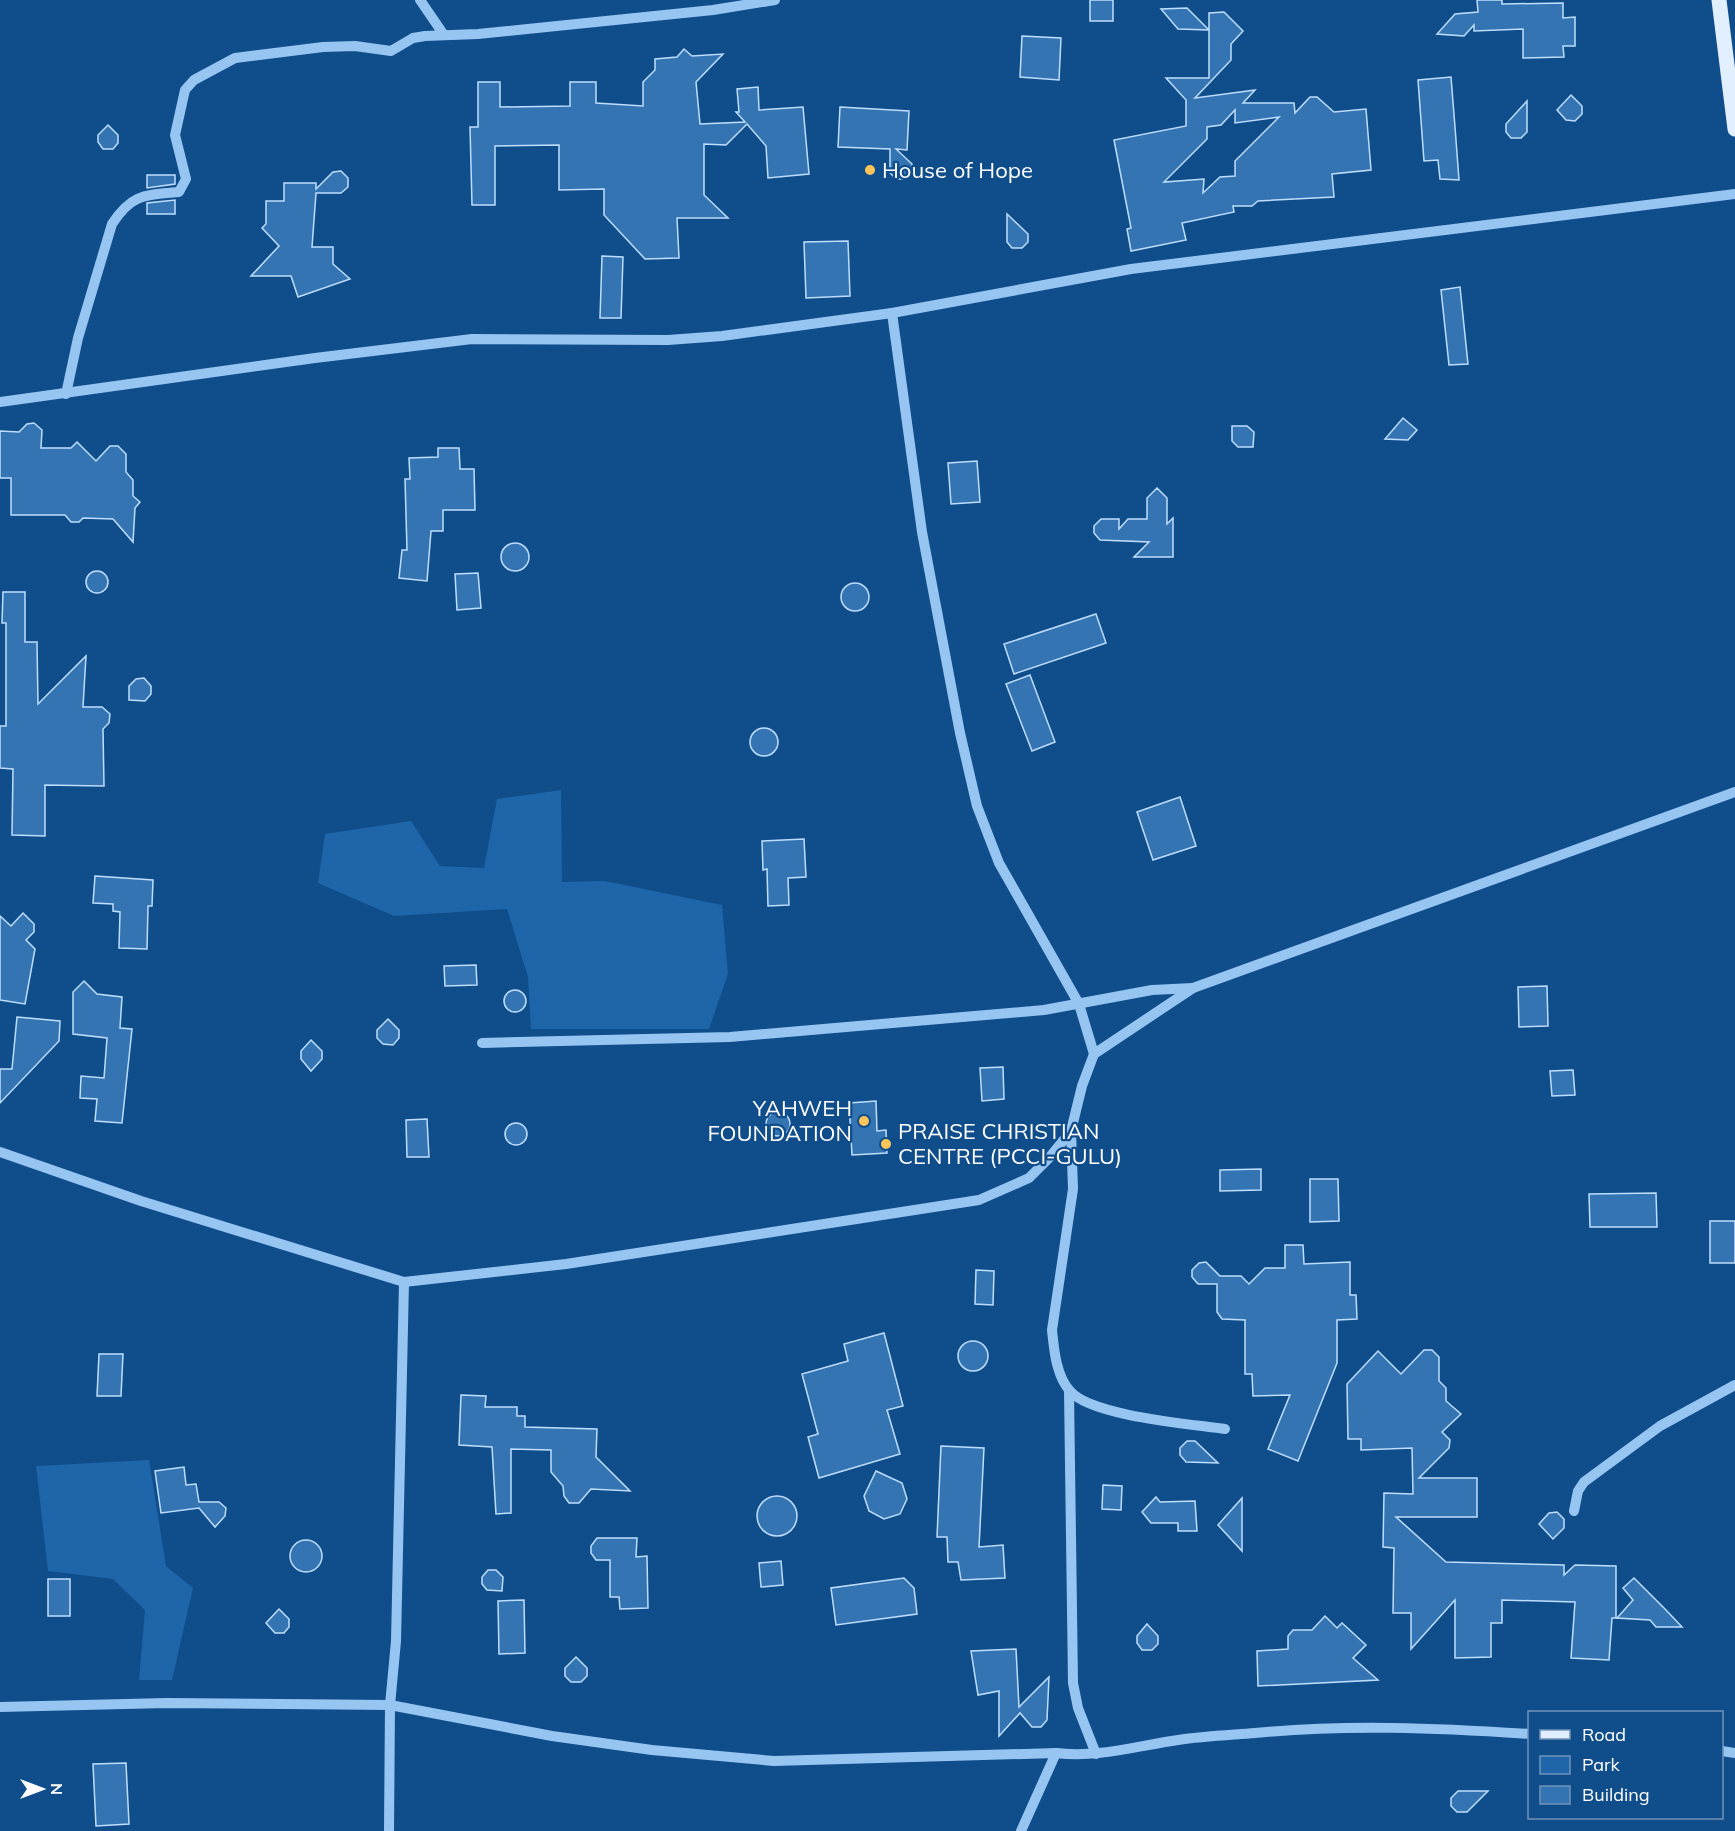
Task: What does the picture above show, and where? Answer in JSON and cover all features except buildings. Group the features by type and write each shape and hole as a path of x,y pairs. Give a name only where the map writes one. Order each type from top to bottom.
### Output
{"main road":[{"path":"1719,0 1735,129"}],"street":[{"path":"420,0 444,35"},
{"path":"66,394 78,338 112,224 118,214 140,196 180,192 186,179 175,135 185,90 194,80 235,58 255,54 355,46 387,52 394,51 413,38 478,34 701,11 775,0"},
{"path":"0,402 315,358 472,339 668,340 722,336 892,314 1131,269 1735,194"},
{"path":"892,314 922,532 960,734 977,806 999,863 1079,1004 1094,1054"},
{"path":"1225,1429 1121,1413 1079,1399 1069,1391 1061,1376 1054,1352 1052,1330 1072,1189 1071,1131 1082,1086 1094,1054 1193,988 1735,792"},
{"path":"482,1043 730,1037 1012,1014 1152,990 1193,988"},
{"path":"0,1152 141,1201 404,1282 566,1264 979,1200 1029,1178 1050,1158 1071,1131"},
{"path":"389,1831 390,1705 396,1641 404,1282"},
{"path":"1574,1511 1578,1491 1584,1482 1660,1426 1735,1385"},
{"path":"1069,1391 1073,1683 1078,1708 1096,1754"},
{"path":"0,1707 167,1703 390,1705 552,1736 652,1750 774,1761 1056,1753 1096,1754 1177,1740 1290,1729 1392,1726 1528,1734"},
{"path":"1021,1831 1056,1753"}],"green space":[{"path":"561,790 562,882 605,881 722,905 728,974 709,1029 531,1029 528,977 507,909 394,916 318,883 325,834 411,821 440,866 484,868 497,799"},
{"path":"149,1460 166,1566 193,1588 172,1680 139,1680 145,1610 113,1579 48,1571 36,1466"}],"place":[{"name":"House of Hope","path":"870,170"},
{"name":"YAHWEH FOUNDATION","path":"864,1121"},
{"name":"PRAISE CHRISTIAN CENTRE (PCCI-GULU)","path":"886,1144"}]}
